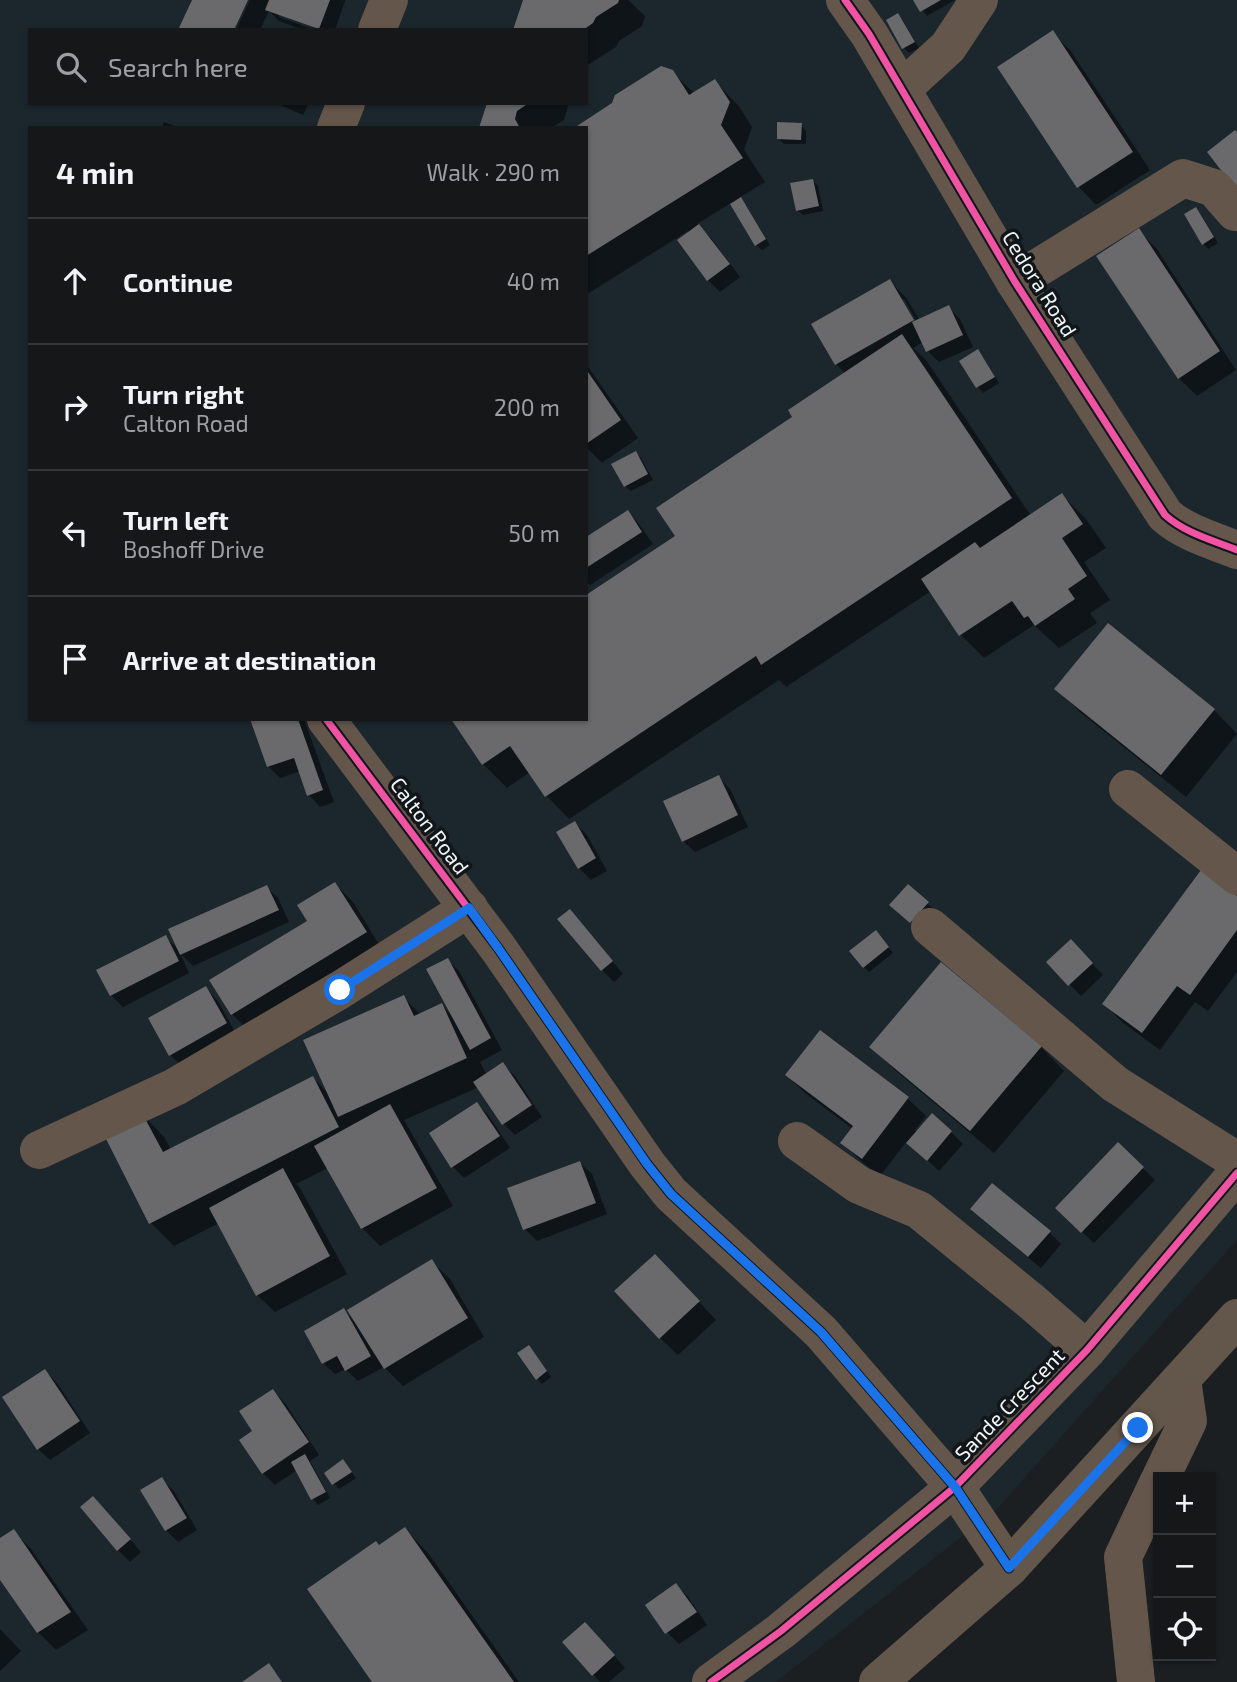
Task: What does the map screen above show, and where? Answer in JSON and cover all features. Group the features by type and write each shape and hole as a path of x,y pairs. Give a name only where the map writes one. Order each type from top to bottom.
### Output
{"main road":[{"path":"878,1682 1009,1568 1237,1318"}],"street":[{"path":"378,28 389,0"},
{"name":"Cedora Road","path":"845,0 869,34 1015,282 1165,514 1186,530 1237,550"},
{"path":"902,89 948,47 979,0"},
{"path":"337,126 345,105"},
{"path":"1015,282 1183,178 1214,188 1235,212"},
{"name":"Calton Road","path":"328,721 469,908 647,1164 671,1194 821,1332 955,1487 1009,1568"},
{"path":"1128,789 1237,876"},
{"path":"39,1150 175,1087 340,990 469,908"},
{"path":"930,927 1115,1084 1237,1161"},
{"path":"797,1141 859,1185 919,1210 1087,1350"},
{"name":"Sande Crescent","path":"711,1682 781,1631 955,1487 1087,1350 1237,1173"},
{"path":"1163,1472 1188,1421 1182,1380"},
{"path":"1136,1682 1123,1557 1153,1494"}],"shaded area":[{"path":"0,0 1237,0 1237,1240 996,1510 776,1682 0,1682"}],"building":[{"path":"192,0 248,0 235,28 179,28"},
{"path":"269,0 330,0 319,28 265,10"},
{"path":"523,0 619,0 586,28 514,28"},
{"path":"913,0 941,0 920,12"},
{"path":"898,13 915,42 902,49 886,20"},
{"path":"1053,30 1133,152 1077,188 997,67"},
{"path":"661,66 673,70 689,95 715,79 730,102 721,125 743,158 588,255 588,126 577,126 612,103 615,95"},
{"path":"486,105 526,105 517,111 515,119 519,126 480,126"},
{"path":"777,122 802,123 801,140 777,139"},
{"path":"1235,130 1237,132 1237,191 1207,152"},
{"path":"813,179 819,206 796,211 790,183"},
{"path":"741,197 766,239 755,246 730,204"},
{"path":"1196,207 1214,237 1202,245 1184,214"},
{"path":"699,224 730,264 707,281 677,240"},
{"path":"1139,228 1220,351 1178,379 1096,256"},
{"path":"890,279 914,320 835,365 811,324"},
{"path":"949,305 963,335 926,352 912,322"},
{"path":"902,334 1012,498 761,665 756,656 545,797 510,746 482,765 452,721 588,721 588,594 675,536 656,508 792,417 788,410"},
{"path":"978,349 995,377 976,388 959,361"},
{"path":"588,372 621,420 588,443"},
{"path":"636,451 648,474 624,487 611,464"},
{"path":"1062,493 1083,524 1062,538 1087,576 1068,589 1075,599 1035,626 1028,616 1024,618 1012,601 959,636 921,579 975,542 980,548"},
{"path":"628,510 642,532 588,567 588,536"},
{"path":"1108,623 1215,709 1161,775 1054,689"},
{"path":"251,721 299,721 323,790 307,796 294,758 267,767"},
{"path":"719,775 738,815 682,842 663,801"},
{"path":"575,821 596,858 578,869 556,832"},
{"path":"1201,870 1237,896 1237,930 1190,995 1177,986 1142,1033 1102,1004"},
{"path":"335,882 367,932 231,1015 209,980 307,921 297,905"},
{"path":"908,884 929,902 910,923 889,905"},
{"path":"267,885 279,910 180,955 168,929"},
{"path":"570,909 613,961 601,971 557,919"},
{"path":"876,930 889,947 863,968 849,951"},
{"path":"166,935 179,961 110,996 96,970"},
{"path":"1071,939 1093,963 1068,986 1046,962"},
{"path":"448,958 491,1038 470,1050 426,969"},
{"path":"941,962 1042,1046 970,1131 869,1047"},
{"path":"206,986 227,1023 169,1056 148,1018"},
{"path":"404,995 414,1016 442,1003 467,1058 338,1117 303,1040"},
{"path":"820,1030 909,1097 862,1159 840,1143 853,1126 785,1075"},
{"path":"503,1062 532,1105 502,1125 473,1082"},
{"path":"313,1076 339,1127 149,1224 102,1131 141,1111 163,1152"},
{"path":"477,1102 500,1136 451,1168 429,1133"},
{"path":"390,1104 437,1188 361,1229 314,1146"},
{"path":"932,1113 952,1131 927,1161 906,1143"},
{"path":"1118,1142 1144,1167 1081,1233 1055,1208"},
{"path":"580,1161 596,1203 523,1230 507,1188"},
{"path":"283,1168 330,1256 256,1296 209,1208"},
{"path":"992,1183 1051,1231 1028,1257 970,1209"},
{"path":"655,1254 700,1301 659,1339 614,1291"},
{"path":"432,1259 468,1318 384,1369 347,1310"},
{"path":"344,1308 371,1356 345,1371 337,1356 322,1364 304,1331"},
{"path":"529,1345 547,1371 536,1380 517,1353"},
{"path":"45,1369 80,1421 37,1450 2,1397"},
{"path":"273,1389 309,1442 262,1474 239,1440 252,1431 239,1411"},
{"path":"305,1454 326,1492 311,1500 291,1462"},
{"path":"343,1459 352,1472 332,1485 324,1473"},
{"path":"162,1477 187,1518 165,1531 140,1490"},
{"path":"93,1496 131,1539 117,1551 80,1507"},
{"path":"405,1527 514,1682 372,1682 307,1589 376,1541 379,1545"},
{"path":"14,1529 71,1612 37,1633 0,1580 0,1538"},
{"path":"676,1583 697,1612 665,1634 645,1605"},
{"path":"585,1622 615,1655 592,1676 562,1642"},
{"path":"269,1663 282,1682 242,1682"}],"cycle path":[{"path":"845,0 869,34 1015,282 1165,515 1190,531 1237,550"},
{"path":"328,721 498,948 647,1164 671,1194 821,1332 955,1487 1009,1568"},
{"path":"711,1682 781,1631 955,1487 1087,1350 1237,1173"}],"route":[{"path":"340,990 469,908 647,1164 671,1194 821,1332 955,1487 1009,1568 1138,1428"}]}
